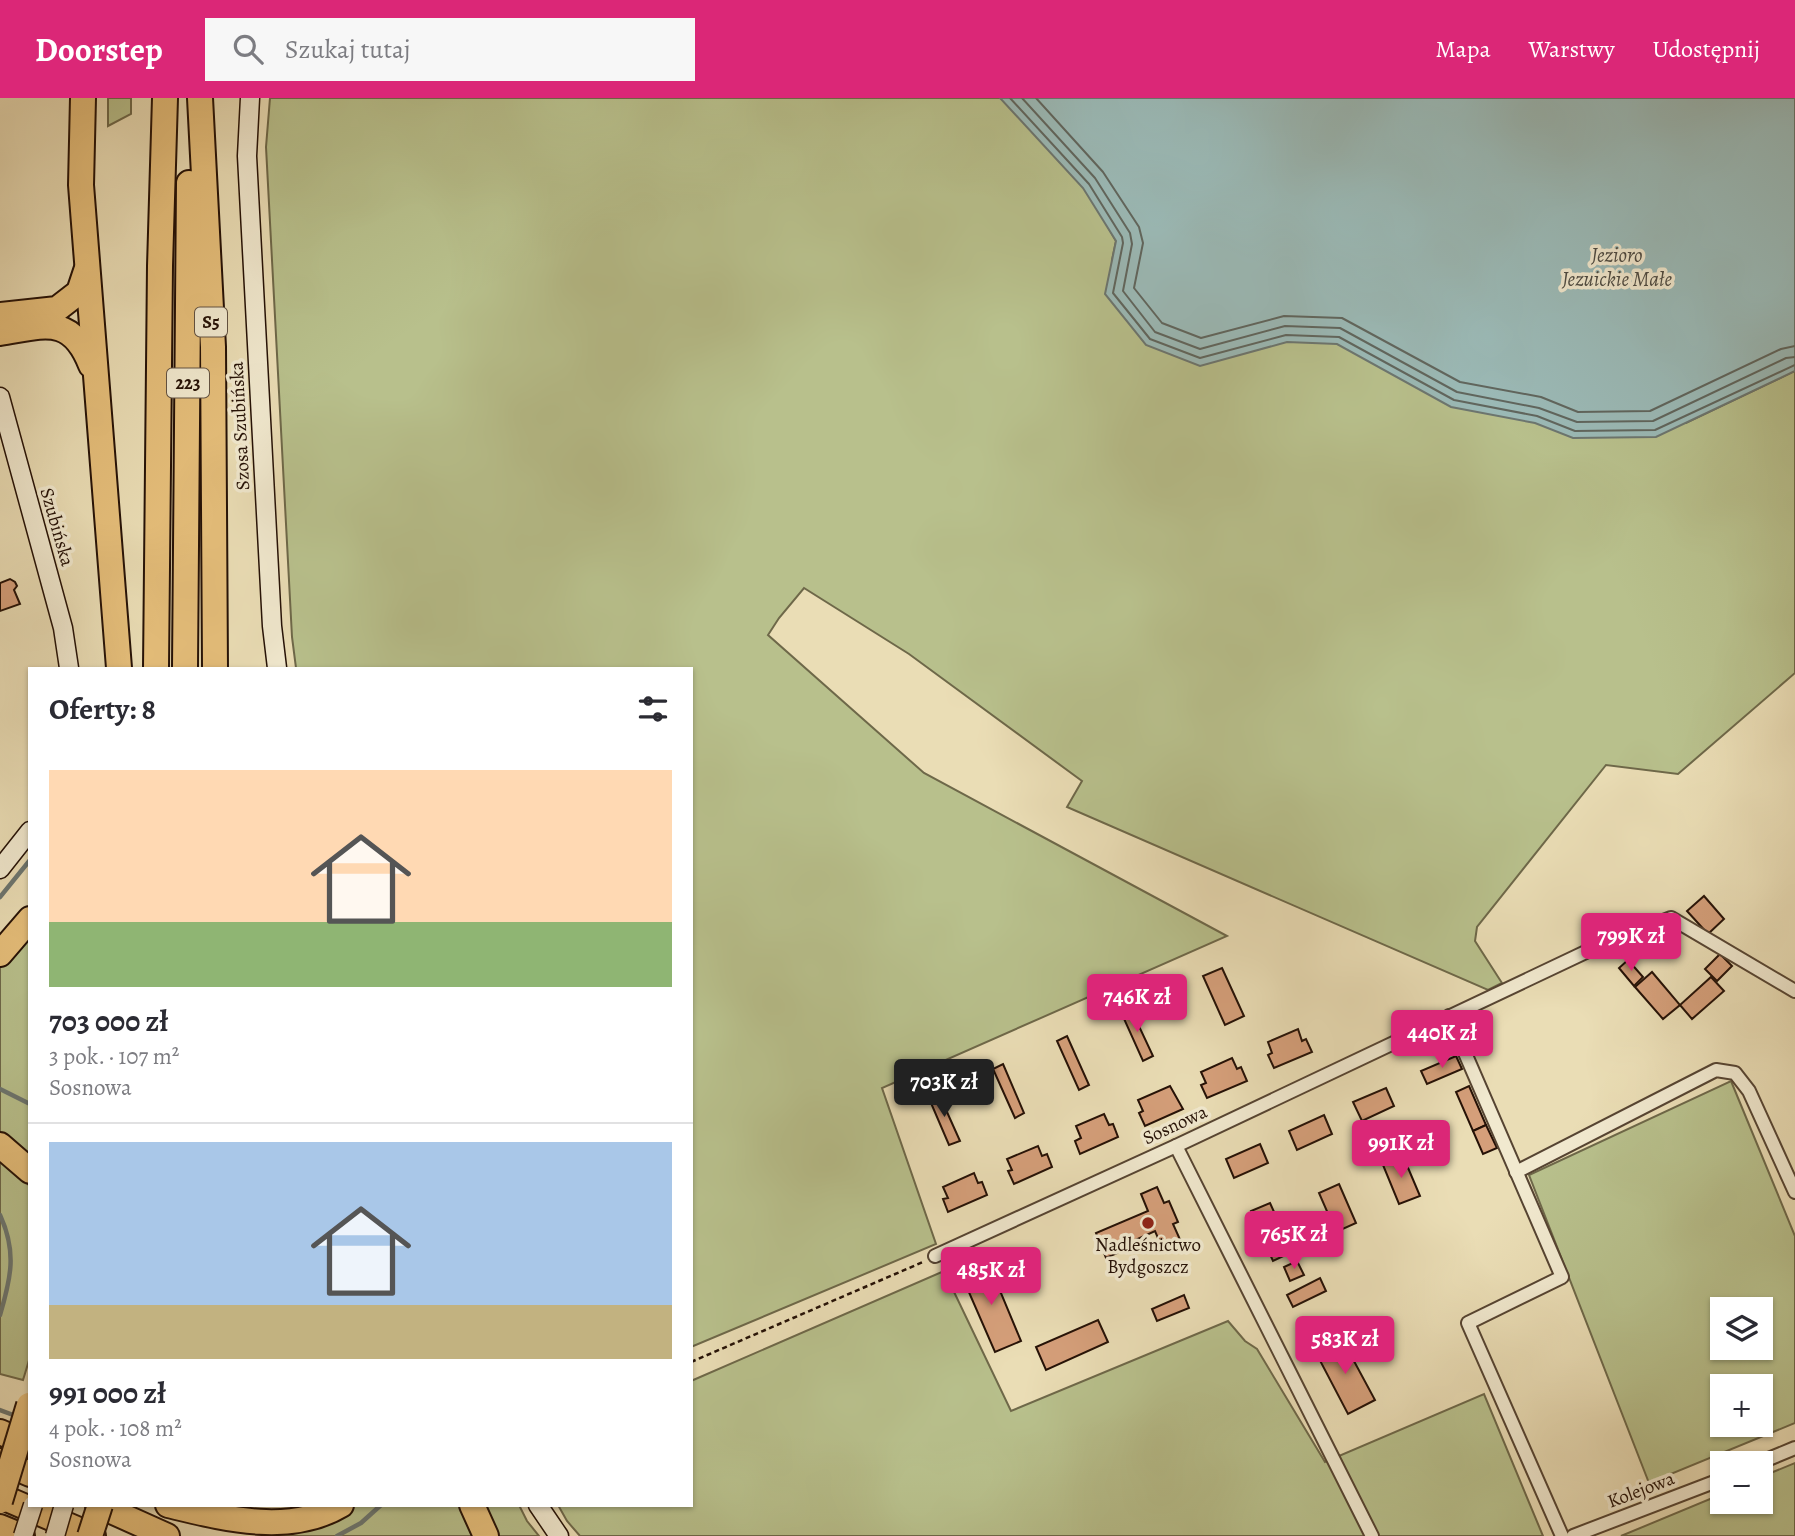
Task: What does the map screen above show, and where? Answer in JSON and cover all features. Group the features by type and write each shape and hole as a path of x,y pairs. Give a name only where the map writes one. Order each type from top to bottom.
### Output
{"highway":[{"path":"83,98 81,185 118,663"},
{"name":"223","path":"156,667 160,267 165,98"},
{"name":"223","path":"185,667 189,449 189,170 194,98"},
{"name":"S5","path":"200,98 213,347 215,667"},
{"path":"0,315 57,309 79,292 87,267"},
{"path":"0,333 55,326 70,332 84,347 96,377"},
{"path":"0,954 28,921"},
{"path":"0,1145 28,1169"},
{"path":"28,1407 0,1498 92,1536 99,1507"},
{"path":"0,1432 28,1444"},
{"path":"0,1461 28,1473"},
{"path":"103,1507 167,1536"},
{"path":"172,1507 238,1536"},
{"path":"177,1507 263,1524 284,1524 314,1518 337,1507"},
{"path":"473,1507 486,1536"},
{"path":"0,1527 23,1536"}],"street":[{"name":"Szosa Szubińska","path":"250,98 247,156 277,667"},
{"name":"Szubińska","path":"0,397 64,628 69,667"},
{"path":"0,869 28,834"},
{"name":"Sosnowa","path":"935,1256 1176,1146 1590,950 1671,918 1795,991"},
{"path":"1449,1016 1562,1277 1468,1323 1562,1536"},
{"path":"1516,1172 1716,1070 1735,1073 1749,1091 1795,1192"},
{"path":"1176,1146 1372,1536"},
{"path":"1773,1457 1795,1448"},
{"name":"Kolejowa","path":"1573,1536 1710,1484"},
{"path":"23,1536 32,1507"},
{"path":"55,1536 63,1507"},
{"path":"539,1507 559,1536"}],"path":[{"path":"693,1361 935,1256"}],"green space":[{"path":"108,98 131,98 131,114 108,126"},
{"path":"270,98 1025,98 1103,197 1108,227 1116,241 1112,260 1317,332 1686,423 1795,371 1795,673 1678,774 1606,765 1477,927 1475,941 1502,983 1488,990 1067,807 1082,781 909,654 804,588 768,635 924,773 1227,936 882,1088 936,1244 693,1346 693,667 296,667 292,637 266,147"},
{"path":"28,938 28,1154 0,1132 0,967"},
{"path":"1731,1081 1795,1236 1795,1423 1773,1432 1773,1374 1710,1374 1710,1437 1761,1437 1727,1451 1710,1451 1710,1458 1649,1483 1529,1175"},
{"path":"0,1155 15,1167 28,1184 28,1364 23,1380 0,1374"},
{"path":"944,1271 1011,1411 1228,1321 1245,1341 1257,1349 1325,1462 1484,1394 1543,1536 580,1536 559,1507 693,1507 693,1380"},
{"path":"1795,1463 1795,1536 1621,1536 1710,1499 1710,1514 1773,1514 1773,1472"},
{"path":"353,1507 466,1507 479,1536 262,1536 254,1533 335,1518"},
{"path":"484,1507 520,1507 539,1536 497,1536"}],"water":[{"name":"Jezioro Jezuickie Małe","path":"1000,98 1795,98 1795,371 1656,437 1573,438 1535,423 1451,407 1337,344 1287,342 1200,366 1146,345 1105,294 1116,241 1083,188"}],"building":[{"path":"10,579 17,586 14,590 20,604 0,611 0,583"},
{"path":"1704,896 1724,919 1708,934 1687,911"},
{"path":"1720,954 1732,966 1717,981 1705,969"},
{"path":"1628,960 1643,977 1634,986 1619,968"},
{"path":"1222,968 1244,1016 1225,1025 1203,976"},
{"path":"1652,972 1680,1005 1663,1019 1635,987"},
{"path":"1711,977 1724,991 1692,1019 1680,1005"},
{"path":"1130,1007 1153,1056 1143,1061 1121,1012"},
{"path":"1298,1029 1302,1041 1306,1039 1312,1052 1274,1068 1268,1055 1272,1053 1268,1042"},
{"path":"1067,1036 1089,1085 1079,1090 1057,1041"},
{"path":"1456,1056 1462,1069 1427,1084 1421,1071"},
{"path":"1232,1058 1237,1069 1241,1067 1247,1081 1207,1098 1201,1085 1206,1083 1201,1072"},
{"path":"1003,1064 1024,1113 1015,1118 993,1069"},
{"path":"1170,1086 1183,1109 1145,1126 1139,1113 1143,1111 1138,1100"},
{"path":"1469,1086 1486,1125 1473,1131 1456,1092"},
{"path":"1386,1088 1394,1106 1362,1121 1353,1102"},
{"path":"938,1092 960,1141 949,1145 928,1096"},
{"path":"1104,1114 1109,1125 1113,1124 1118,1137 1080,1154 1075,1141 1081,1138 1076,1126"},
{"path":"1324,1115 1332,1134 1297,1150 1289,1131"},
{"path":"1486,1125 1497,1148 1483,1154 1473,1131"},
{"path":"1260,1144 1268,1163 1234,1178 1226,1159"},
{"path":"1038,1146 1042,1156 1047,1154 1052,1167 1014,1184 1008,1171 1012,1170 1007,1159"},
{"path":"1403,1156 1420,1196 1399,1204 1383,1165"},
{"path":"974,1173 978,1183 982,1182 987,1195 948,1212 943,1199 948,1198 943,1187"},
{"path":"1339,1184 1356,1223 1336,1232 1319,1193"},
{"name":"Nadleśnictwo Bydgoszcz","path":"1157,1187 1164,1203 1169,1201 1178,1222 1173,1224 1182,1244 1164,1252 1155,1231 1122,1246 1124,1250 1106,1258 1096,1233 1148,1211 1141,1194"},
{"path":"1270,1203 1292,1252 1273,1261 1251,1211"},
{"path":"1297,1261 1304,1275 1290,1281 1284,1267"},
{"path":"988,1262 1021,1341 995,1352 961,1274"},
{"path":"1320,1278 1326,1291 1293,1307 1287,1295"},
{"path":"1184,1295 1189,1308 1157,1321 1152,1309"},
{"path":"1098,1320 1108,1342 1046,1370 1036,1347"},
{"path":"1341,1337 1375,1400 1348,1414 1315,1351"}],"waterway":[{"path":"0,897 28,862"},
{"path":"0,1089 28,1103"},
{"path":"0,1215 10,1253 9,1277 0,1315"},
{"path":"0,1410 16,1416"},
{"path":"337,1536 361,1523 379,1507"}],"place":[{"name":"Nadleśnictwo Bydgoszcz","path":"1148,1223"}]}
